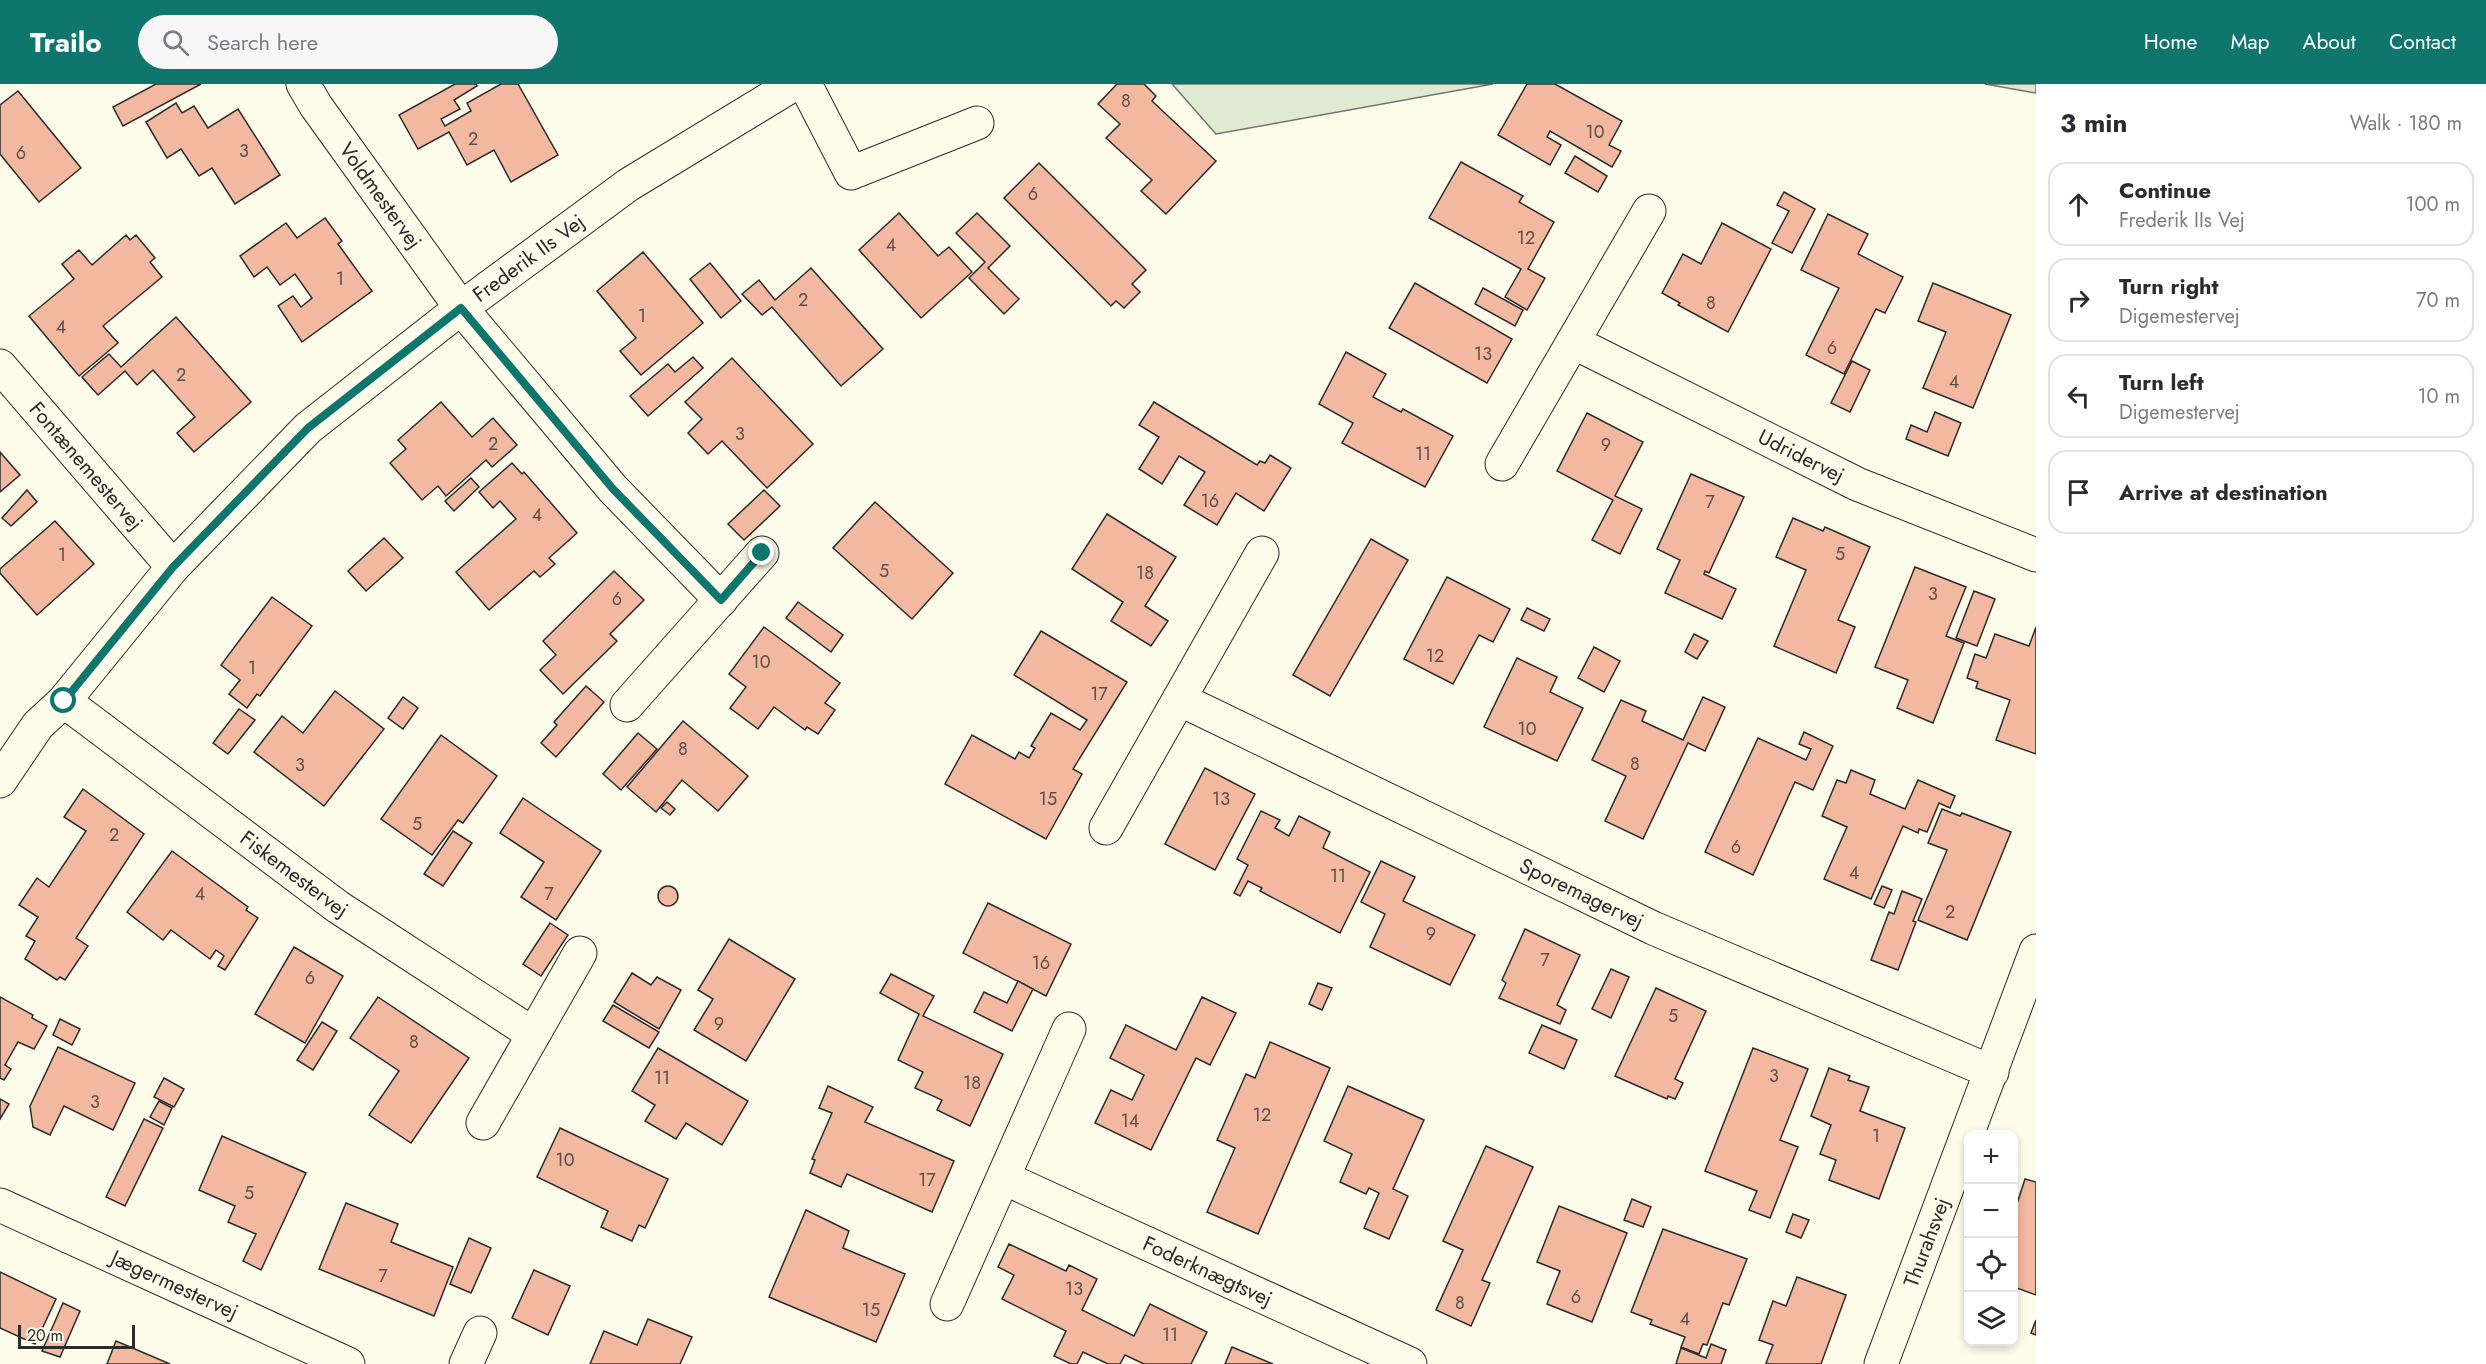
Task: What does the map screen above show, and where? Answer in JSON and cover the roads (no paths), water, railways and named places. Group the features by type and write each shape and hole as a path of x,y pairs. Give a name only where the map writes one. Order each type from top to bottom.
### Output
{"street":[{"name":"Voldmestervej","path":"303,84 316,106 461,308 613,489 721,600"},
{"name":"Frederik IIs Vej","path":"0,781 38,725 64,701 173,567 308,428 461,308 628,185 794,84"},
{"path":"805,84 851,173 977,123"},
{"path":"1502,464 1649,211"},
{"name":"Udridervej","path":"1572,342 1857,484 2036,555"},
{"name":"Fontænemestervej","path":"0,366 173,567"},
{"path":"627,705 762,553"},
{"path":"1106,828 1262,553"},
{"name":"Sporemagervej","path":"1179,699 1653,928 1992,1072"},
{"name":"Fiskemestervej","path":"64,701 338,907 533,1034"},
{"name":"Thurahsvej","path":"1889,1362 2036,951"},
{"path":"483,1123 580,952"},
{"path":"947,1304 1069,1029"},
{"name":"Foderknægtsvej","path":"1004,1178 1410,1364"},
{"name":"Jægermestervej","path":"0,1205 348,1364"},
{"path":"466,1364 480,1333"}]}
